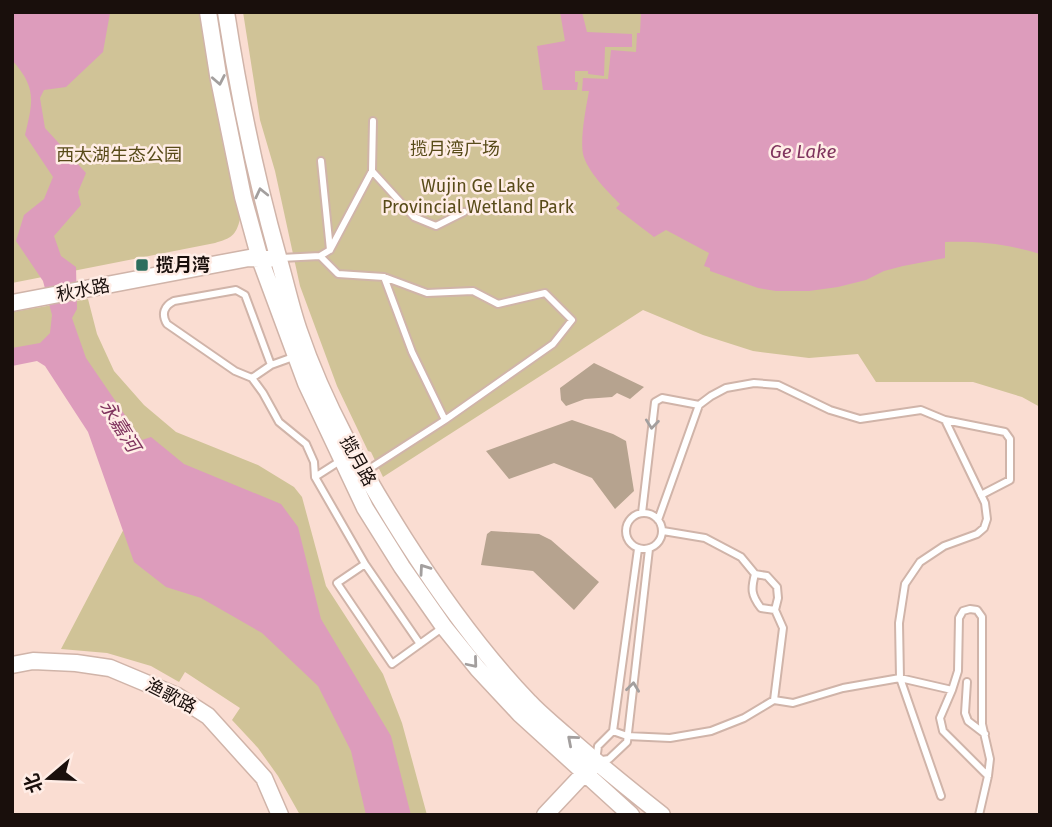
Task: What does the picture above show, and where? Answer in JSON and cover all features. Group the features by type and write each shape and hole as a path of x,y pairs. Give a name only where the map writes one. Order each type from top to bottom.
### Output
{"street":[{"name":"揽月路","path":"208,12 243,197 260,259 306,383 365,508 444,627 520,714 590,767 662,815"},
{"name":"揽月路","path":"226,12 260,192 278,259 317,379 347,441 417,558 458,618 491,660 631,815"},
{"name":"秋水路","path":"12,303 249,258 278,259"},
{"name":"渔歌路","path":"12,665 54,662 110,668 177,696 208,716 264,778 280,815"},
{"path":"545,815 590,767"}],"lane":[{"path":"278,259 320,256 330,250 372,171 373,121"},
{"path":"321,161 330,250"},
{"path":"372,171 414,217 436,226 464,212"},
{"path":"320,256 338,274 384,277 427,293 473,291 498,304 545,293 572,320 553,344 364,472"},
{"path":"384,277 411,352 444,420"},
{"path":"271,365 245,295 236,290 174,301 164,310 167,324 235,371 252,378 279,422 306,444 314,461 316,477 365,564 420,644"},
{"path":"252,378 271,365 296,356"},
{"path":"658,520 699,405 726,388 754,383 778,385 830,410 860,419 922,410 945,420 1005,432 1010,439 1010,480 981,495"},
{"path":"642,513 655,401 662,398 699,405"},
{"path":"940,796 900,678 899,623 905,584 920,562 944,546 977,534 988,519 985,503 945,420"},
{"path":"316,477 341,460"},
{"path":"642,513 658,520 663,531 659,542 649,549 638,548 628,541 626,529 632,518 642,513"},
{"path":"663,531 705,538 741,557 755,574 767,576 777,587 775,610 783,628 774,700"},
{"path":"590,767 598,746 613,732 638,548"},
{"path":"590,767 609,759 626,742 649,549"},
{"path":"365,564 337,583 392,664 444,627"},
{"path":"755,574 753,598 761,608 775,610"},
{"path":"979,815 988,776 990,759 982,724 982,617 977,610 970,609 963,611 960,618 957,671 940,718 943,731 988,776"},
{"path":"613,732 627,736 670,738 711,731 744,718 774,700 793,703 843,688 900,678 952,690"},
{"path":"967,682 965,713 968,722 985,734"}],"green space":[{"name":"西太湖生态公园","path":"12,12 201,12 222,140 240,219 232,235 215,243 12,283"},
{"name":"揽月湾广场","path":"243,12 1040,12 1040,407 1022,397 973,382 876,382 858,354 809,358 753,351 703,335 643,310 383,477 337,386 300,286 275,171 260,120"},
{"path":"88,299 97,334 114,371 144,405 176,432 258,465 294,487 302,497 326,586 383,674 402,723 427,815 300,815 258,748 232,720 240,708 185,672 179,682 151,666 107,653 61,649 151,477 60,347 12,353 12,312"}],"water":[{"name":"永嘉河","path":"12,12 110,13 103,52 66,87 44,90 40,98 45,128 86,173 78,192 81,205 54,236 61,256 76,267 77,309 72,318 86,358 142,440 151,437 184,464 281,504 298,527 321,619 391,736 411,815 366,815 351,751 318,686 262,633 201,598 166,587 134,562 88,432 45,366 37,361 12,366 12,348 40,343 50,333 52,315 43,281 16,241 24,215 44,199 53,177 25,135 31,95 26,79 12,60"},
{"path":"560,12 582,12 587,32 632,34 632,47 605,47 604,76 588,74 588,71 575,71 577,90 543,90 537,46 565,41"},
{"name":"Ge Lake","path":"641,12 1040,12 1040,254 993,244 945,242 945,258 884,271 866,280 838,287 809,291 758,288 710,271 710,268 704,266 709,253 666,230 654,237 616,208 620,204 593,174 583,154 583,131 589,91 582,91 583,78 608,79 611,50 636,52"}],"building":[{"path":"594,363 644,387 630,399 617,393 612,397 585,399 566,406 561,400 560,388"},
{"path":"572,420 626,441 634,491 615,509 592,478 554,463 509,479 486,451"},
{"path":"491,531 539,534 551,540 599,582 574,610 533,571 481,565 487,534"}],"place":[{"name":"揽月湾","path":"142,265"}],"park label":[{"name":"Wujin Ge Lake Provincial Wetland Park","path":"478,196"}]}
